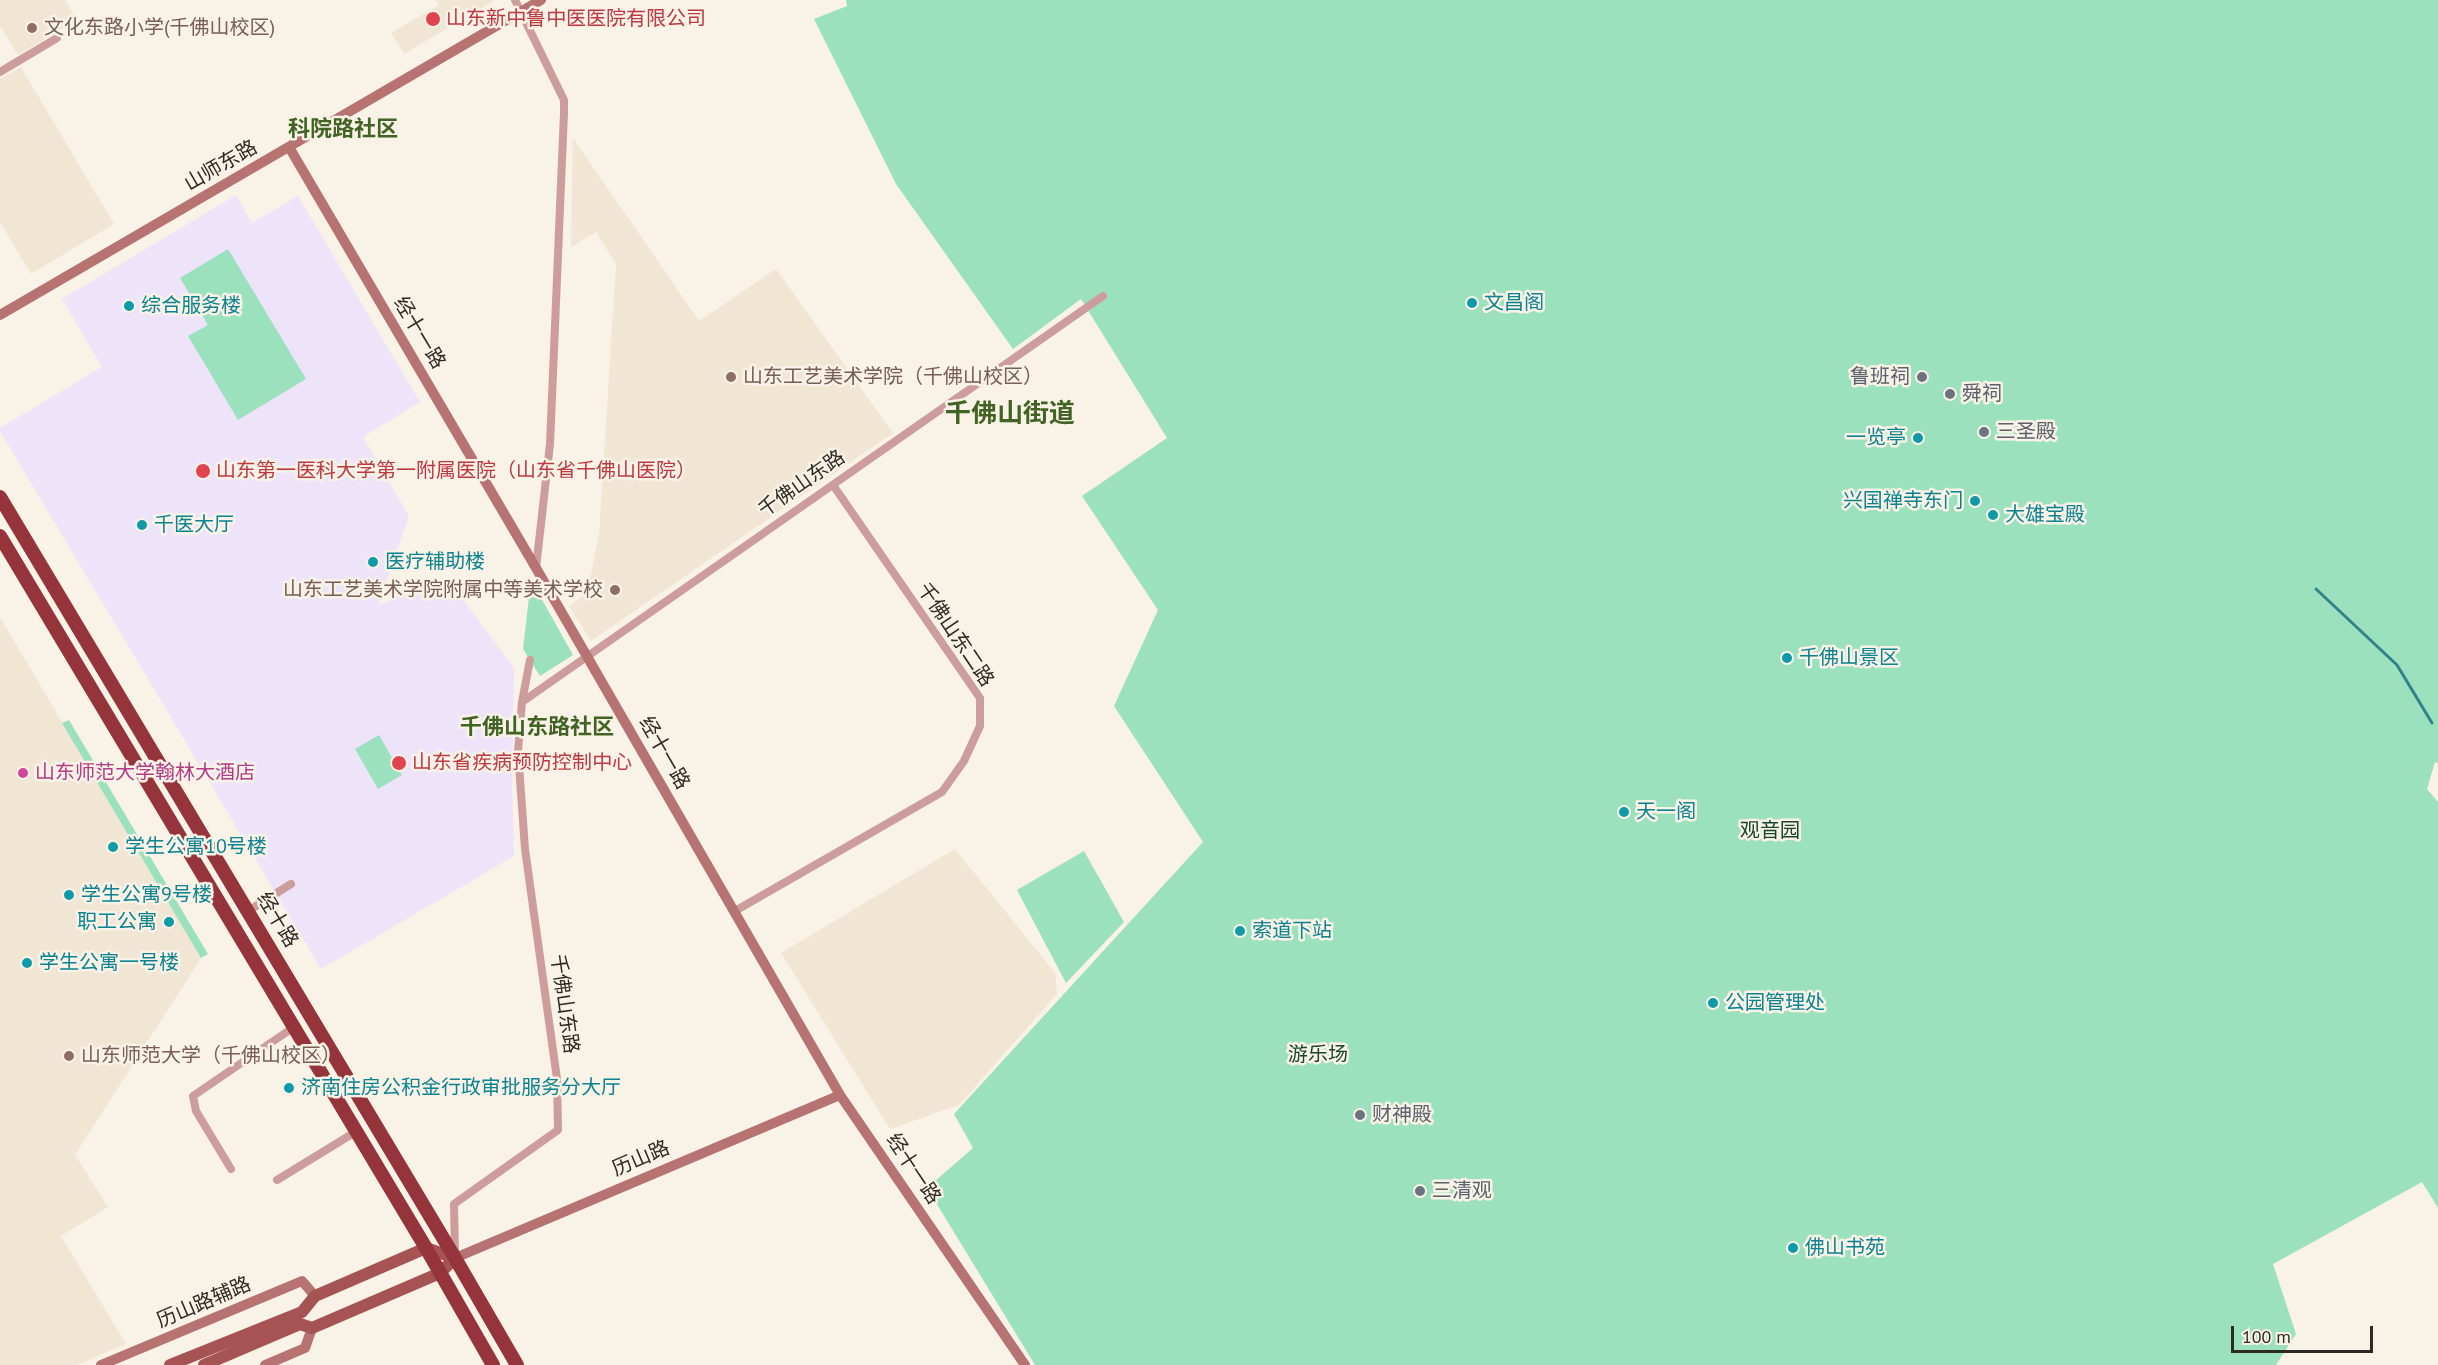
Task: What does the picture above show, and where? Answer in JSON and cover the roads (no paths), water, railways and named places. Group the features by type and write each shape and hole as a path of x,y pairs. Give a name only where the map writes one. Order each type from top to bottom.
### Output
{"highway":[{"name":"经十路","path":"0,497 517,1365"},
{"name":"经十路","path":"0,536 357,1131 494,1365"}],"main road":[{"path":"170,1365 302,1312 315,1296 426,1248 455,1258"},
{"name":"历山路","path":"204,1365 300,1324 312,1328 440,1273 455,1258"}],"street":[{"path":"514,0 564,100 550,444 536,568"},
{"path":"521,11 541,0"},
{"name":"山师东路","path":"0,315 521,11"},
{"path":"0,72 57,38"},
{"name":"经十一路","path":"289,147 536,568 840,1095 1025,1365"},
{"name":"千佛山东路","path":"522,702 1102,296"},
{"name":"千佛山东二路","path":"735,911 942,792 964,760 980,726 980,698 833,485"},
{"name":"千佛山东路","path":"455,1258 454,1204 558,1130 557,1079 525,849 518,751 522,702 530,660"},
{"path":"248,911 291,884"},
{"path":"231,1169 196,1111 193,1096 294,1027"},
{"name":"历山路","path":"455,1258 840,1095"},
{"path":"277,1180 357,1131"},
{"name":"历山路辅路","path":"101,1365 302,1281 315,1296"},
{"path":"266,1365 304,1348 312,1328"}],"waterway":[{"path":"2316,589 2397,665 2432,723"}],"place":[{"name":"山东新中鲁中医医院有限公司","path":"433,19"},
{"name":"文化东路小学(千佛山校区)","path":"32,28"},
{"name":"文昌阁","path":"1472,303"},
{"name":"综合服务楼","path":"129,306"},
{"name":"山东工艺美术学院（千佛山校区）","path":"731,377"},
{"name":"鲁班祠","path":"1922,377"},
{"name":"舜祠","path":"1950,394"},
{"name":"三圣殿","path":"1984,432"},
{"name":"一览亭","path":"1918,438"},
{"name":"山东第一医科大学第一附属医院（山东省千佛山医院）","path":"203,471"},
{"name":"兴国禅寺东门","path":"1975,501"},
{"name":"大雄宝殿","path":"1993,515"},
{"name":"千医大厅","path":"142,525"},
{"name":"医疗辅助楼","path":"373,562"},
{"name":"山东工艺美术学院附属中等美术学校","path":"615,590"},
{"name":"千佛山景区","path":"1787,658"},
{"name":"山东省疾病预防控制中心","path":"399,763"},
{"name":"山东师范大学翰林大酒店","path":"23,773"},
{"name":"天一阁","path":"1624,812"},
{"name":"学生公寓10号楼","path":"113,847"},
{"name":"学生公寓9号楼","path":"69,895"},
{"name":"职工公寓","path":"169,922"},
{"name":"索道下站","path":"1240,931"},
{"name":"学生公寓一号楼","path":"27,963"},
{"name":"公园管理处","path":"1713,1003"},
{"name":"山东师范大学（千佛山校区）","path":"69,1056"},
{"name":"济南住房公积金行政审批服务分大厅","path":"289,1088"},
{"name":"财神殿","path":"1360,1115"},
{"name":"三清观","path":"1420,1191"},
{"name":"佛山书苑","path":"1793,1248"}],"district":[{"name":"科院路社区","path":"343,130"},
{"name":"千佛山街道","path":"1010,415"},
{"name":"千佛山东路社区","path":"537,728"}],"park label":[{"name":"观音园","path":"1770,831"},
{"name":"游乐场","path":"1318,1055"}]}
